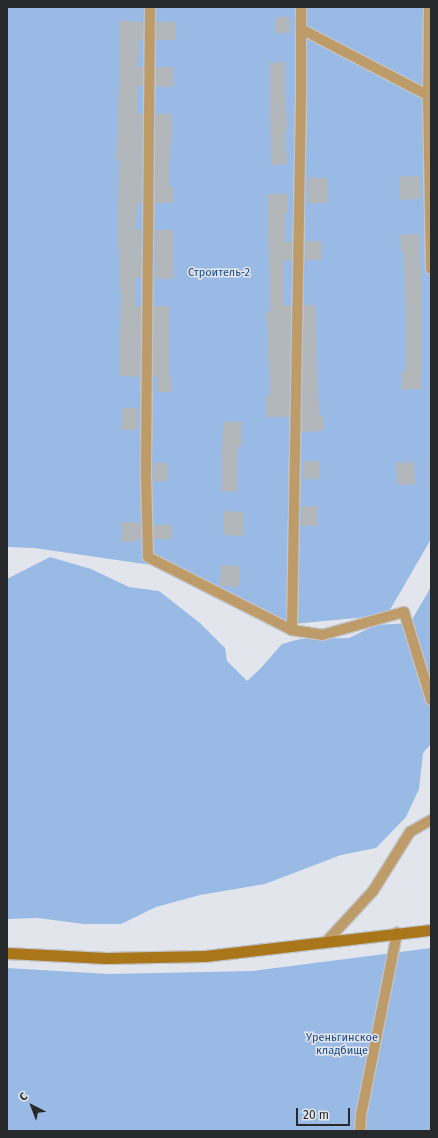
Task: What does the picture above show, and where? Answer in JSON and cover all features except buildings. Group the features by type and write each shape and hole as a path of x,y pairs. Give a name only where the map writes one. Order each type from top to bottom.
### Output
{"main road":[{"path":"7,953 106,958 205,956 431,930"}],"lane":[{"path":"150,7 146,475 148,557 292,630 322,635 404,612 431,700"},
{"path":"292,630 301,7"},
{"path":"429,7 431,269"},
{"path":"301,29 430,97"},
{"path":"327,941 373,891 410,832 431,820"},
{"path":"360,1131 361,1115 398,933"}],"green space":[{"name":"Строитель-2","path":"7,7 431,7 431,539 387,615 272,626 165,567 34,548 7,547"},
{"path":"50,557 91,569 129,587 159,591 200,623 225,648 227,661 247,681 282,644 300,639 349,638 376,625 410,623 431,587 431,744 423,753 419,789 406,817 376,848 341,855 265,884 200,895 156,907 121,924 84,924 38,918 7,919 7,579"},
{"name":"Уреньгинское кладбище","path":"431,948 431,1131 7,1131 7,968 108,974 253,971"}]}
